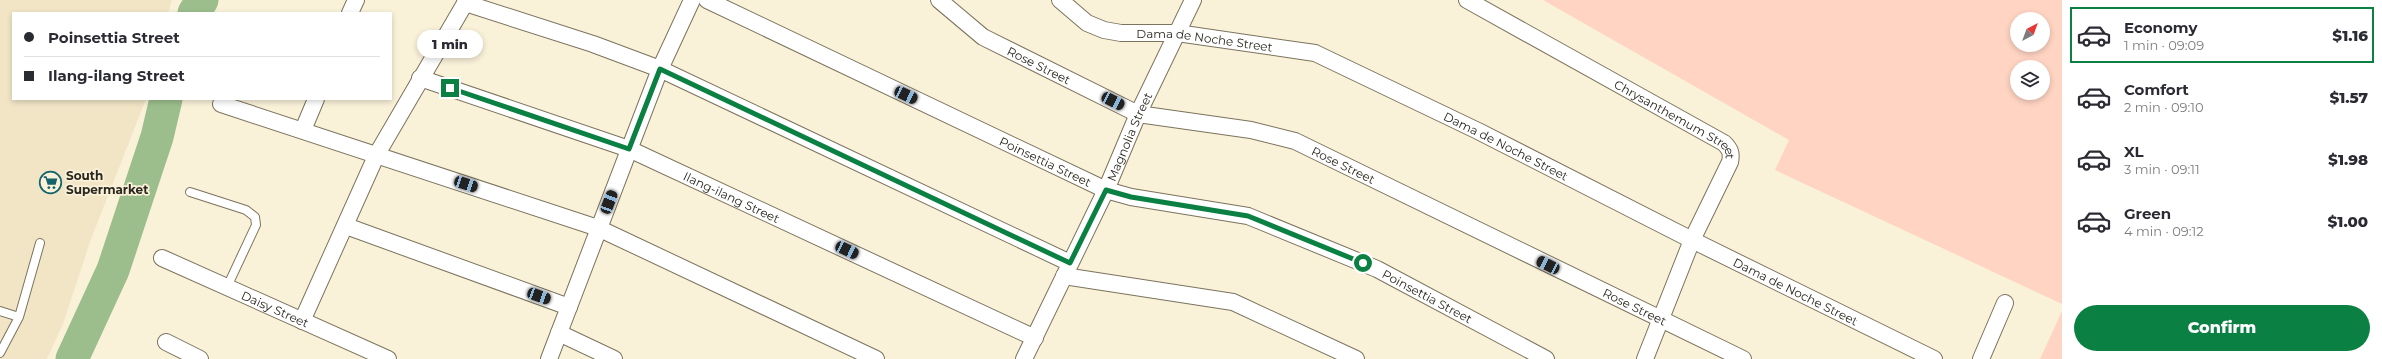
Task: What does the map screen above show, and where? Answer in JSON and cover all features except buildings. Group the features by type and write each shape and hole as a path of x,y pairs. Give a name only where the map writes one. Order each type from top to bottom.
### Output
{"street":[{"path":"350,12 356,0"},
{"path":"549,359 660,69 692,0"},
{"name":"Poinsettia Street","path":"707,0 1106,190 1131,197 1248,216 1377,268 1546,359"},
{"name":"Rose Street","path":"939,0 983,37 1138,114 1251,130 1296,140 1660,320 1743,359"},
{"name":"Dama de Noche Street","path":"1060,0 1087,23 1104,30 1121,33 1177,33 1315,53 1478,131 1692,240 1934,359"},
{"name":"Magnolia Street","path":"1029,358 1035,338 1106,190 1138,114 1193,0"},
{"name":"Chrysanthemum Street","path":"1467,0 1729,148 1732,155 1730,162 1692,240 1645,359"},
{"path":"302,321 346,226 377,154 420,78 466,2 593,44 660,69 1067,269 1233,302 1356,359"},
{"name":"Ilang-ilang Street","path":"420,78 629,149 1035,338"},
{"path":"303,130 316,100"},
{"path":"221,104 377,154 598,228 876,359"},
{"path":"346,226 568,307"},
{"name":"Daisy Street","path":"162,258 388,359"},
{"path":"1981,359 2005,302"},
{"path":"560,333 614,359"},
{"path":"166,342 200,359"}],"lane":[{"path":"190,192 246,210 255,218 256,225 227,287"},
{"path":"0,353 19,317 40,243"},
{"path":"0,311 19,317"}],"shaded area":[{"path":"0,0 172,0 168,12 12,12 12,100 146,100 91,239 63,324 47,359 0,359"},
{"path":"1543,0 2062,0 2062,304 1775,170 1789,140"},
{"path":"2062,311 2062,359 2040,359"}],"waterway":[{"path":"195,12 202,0"},
{"path":"72,359 113,270 157,137 166,100"}],"place":[{"name":"South Supermarket","path":"50,182"}],"route":[{"path":"450,88 629,149 660,69 1070,263 1106,190 1131,197 1248,216 1363,263"}]}
